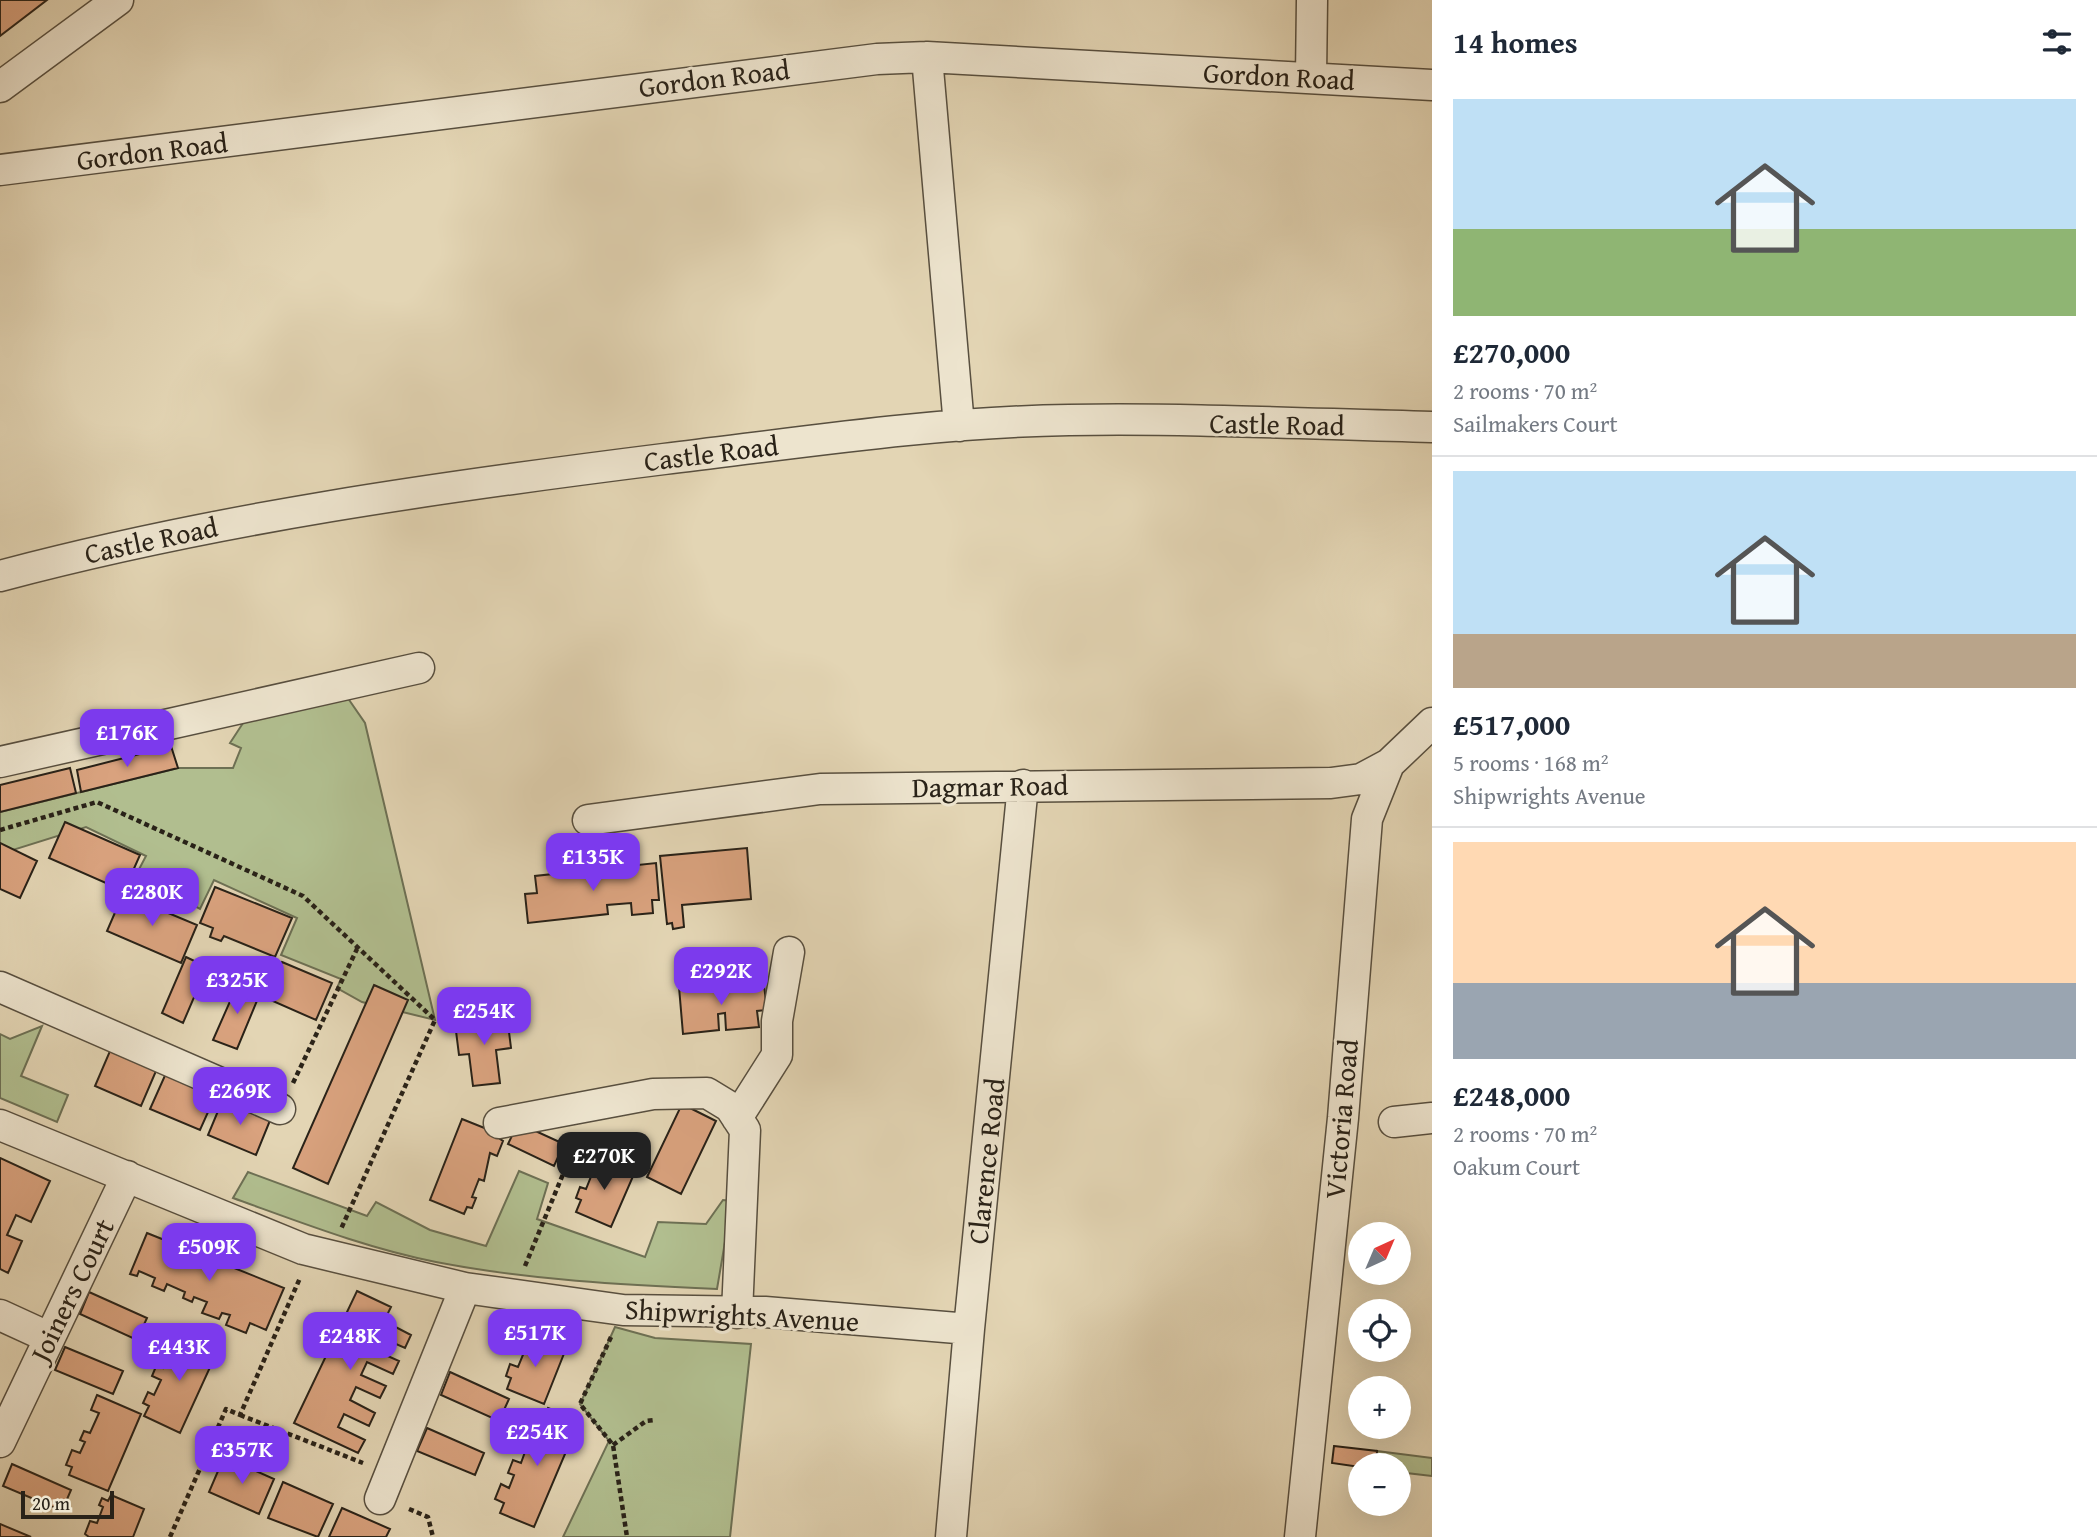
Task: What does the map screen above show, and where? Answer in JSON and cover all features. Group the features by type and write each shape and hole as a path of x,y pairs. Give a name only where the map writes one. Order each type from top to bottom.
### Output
{"street":[{"path":"0,87 118,0"},
{"path":"1311,77 1312,0"},
{"path":"927,57 959,426"},
{"name":"Gordon Road","path":"0,170 877,59 927,57 1432,85"},
{"name":"Castle Road","path":"0,576 141,540 299,510 466,484 830,439 959,426 1069,420 1432,427"},
{"path":"0,762 419,668"},
{"name":"Victoria Road","path":"1300,1537 1343,1118 1367,818 1389,764 1432,723"},
{"name":"Dagmar Road","path":"588,820 820,789 1331,783 1361,779 1389,764"},
{"name":"Clarence Road","path":"951,1537 1023,785"},
{"path":"737,1118 777,1055 777,1021 789,951"},
{"path":"0,987 280,1109"},
{"path":"499,1123 653,1094 707,1093 730,1107 745,1130 737,1313"},
{"path":"1394,1122 1432,1118"},
{"name":"Shipwrights Avenue","path":"0,1125 303,1249 465,1288 622,1310 765,1312 969,1329"},
{"name":"Joiners Court","path":"0,1442 127,1176"},
{"path":"383,1489 465,1288"},
{"path":"0,1315 48,1337"}],"path":[{"path":"0,830 97,802 303,896 435,1020 329,1255"},
{"path":"280,1109 358,949"},
{"path":"513,1295 592,1105"},
{"path":"240,1415 303,1270"},
{"path":"622,1310 580,1404 613,1445 627,1537"},
{"path":"170,1537 226,1409 383,1489 428,1517 433,1537"},
{"path":"613,1445 646,1422 655,1420"}],"green space":[{"path":"345,694 365,723 435,1020 362,1002 337,988 341,979 281,955 297,918 214,880 200,909 136,875 146,856 86,827 0,854 0,812 178,768 233,768 241,748 230,743 245,720"},
{"path":"42,1026 21,1076 68,1095 57,1122 0,1098 0,1034 10,1039"},
{"path":"519,1171 548,1183 537,1219 645,1257 658,1222 706,1224 723,1200 732,1201 717,1289 541,1277 436,1262 359,1242 233,1198 248,1172 367,1216 376,1202 430,1230 486,1246"},
{"path":"615,1327 655,1338 751,1344 730,1537 563,1537 609,1441 580,1404"},
{"path":"1411,1455 1432,1458 1432,1476 1411,1474"}],"building":[{"path":"0,0 47,0 0,36"},
{"path":"171,746 178,768 81,792 77,770"},
{"path":"70,768 76,793 0,812 0,785"},
{"path":"65,822 140,855 124,891 49,858"},
{"path":"0,843 37,861 20,898 0,889"},
{"path":"747,848 751,899 682,905 684,927 673,929 672,923 667,924 660,856"},
{"path":"656,863 659,900 652,900 653,913 632,915 631,903 607,905 608,914 528,923 525,894 537,893 535,876"},
{"path":"215,887 292,918 275,957 224,936 221,941 210,937 213,928 200,923"},
{"path":"123,894 197,925 181,963 107,931"},
{"path":"186,957 207,967 183,1023 162,1013"},
{"path":"282,962 332,983 316,1020 266,998"},
{"path":"239,981 261,991 237,1049 213,1040"},
{"path":"729,983 729,988 764,985 767,1010 757,1011 759,1027 726,1030 725,1013 718,1014 719,1030 683,1034 679,987"},
{"path":"374,985 408,1000 328,1184 293,1168"},
{"path":"507,1016 511,1048 496,1050 500,1083 473,1086 469,1054 459,1055 455,1023"},
{"path":"110,1051 156,1071 141,1106 95,1086"},
{"path":"167,1071 217,1092 200,1130 150,1109"},
{"path":"223,1099 271,1118 256,1155 208,1135"},
{"path":"682,1104 716,1121 681,1194 647,1177"},
{"path":"462,1119 502,1135 500,1139 503,1141 497,1156 490,1153 484,1181 479,1179 472,1197 476,1198 472,1208 467,1207 464,1214 430,1200"},
{"path":"518,1123 564,1144 554,1166 508,1144"},
{"path":"593,1157 634,1174 611,1227 576,1212 581,1200 576,1198 580,1187 586,1189 592,1174 587,1172"},
{"path":"0,1158 50,1181 31,1222 16,1215 7,1235 22,1241 8,1273 0,1269"},
{"path":"147,1233 284,1288 266,1330 250,1323 246,1333 226,1325 230,1315 222,1313 219,1319 202,1313 207,1302 194,1297 192,1302 183,1298 185,1292 167,1284 164,1291 152,1286 155,1278 139,1271 137,1276 130,1274"},
{"path":"357,1291 391,1307 384,1321 411,1335 405,1348 378,1336 372,1349 399,1361 393,1374 367,1362 361,1375 386,1386 380,1398 356,1387 350,1400 375,1413 369,1426 344,1414 338,1427 365,1440 358,1453 294,1423"},
{"path":"89,1292 147,1318 137,1340 80,1314"},
{"path":"525,1334 565,1351 544,1404 507,1389 511,1378 506,1376 510,1364 518,1367 525,1350 520,1347"},
{"path":"180,1335 217,1352 180,1433 144,1416 149,1406 143,1403 148,1392 154,1395 161,1380 152,1376 157,1364 163,1368 169,1356 163,1353 168,1342 175,1345"},
{"path":"65,1347 123,1371 113,1394 55,1370"},
{"path":"450,1372 509,1399 499,1421 441,1395"},
{"path":"97,1395 141,1414 108,1491 69,1475 72,1467 66,1465 72,1450 80,1453 85,1442 80,1440 84,1431 90,1433 99,1413 91,1410"},
{"path":"548,1408 579,1421 534,1527 500,1513 504,1503 495,1499 501,1484 509,1488 514,1475 508,1473 513,1460 521,1463 526,1449 521,1447 527,1433 535,1436 541,1422 535,1419 538,1411 546,1415"},
{"path":"427,1428 484,1453 475,1475 417,1451"},
{"path":"1334,1446 1377,1451 1348,1453 1348,1465 1332,1463"},
{"path":"224,1457 274,1479 259,1514 209,1492"},
{"path":"12,1464 71,1490 62,1511 3,1486"},
{"path":"283,1482 333,1504 318,1537 268,1518"},
{"path":"111,1495 144,1509 133,1537 89,1537 85,1534 90,1521 97,1523 103,1507 99,1505 102,1498 108,1501"},
{"path":"342,1508 390,1529 386,1537 329,1537"},
{"path":"0,1524 31,1537 0,1537"}]}
